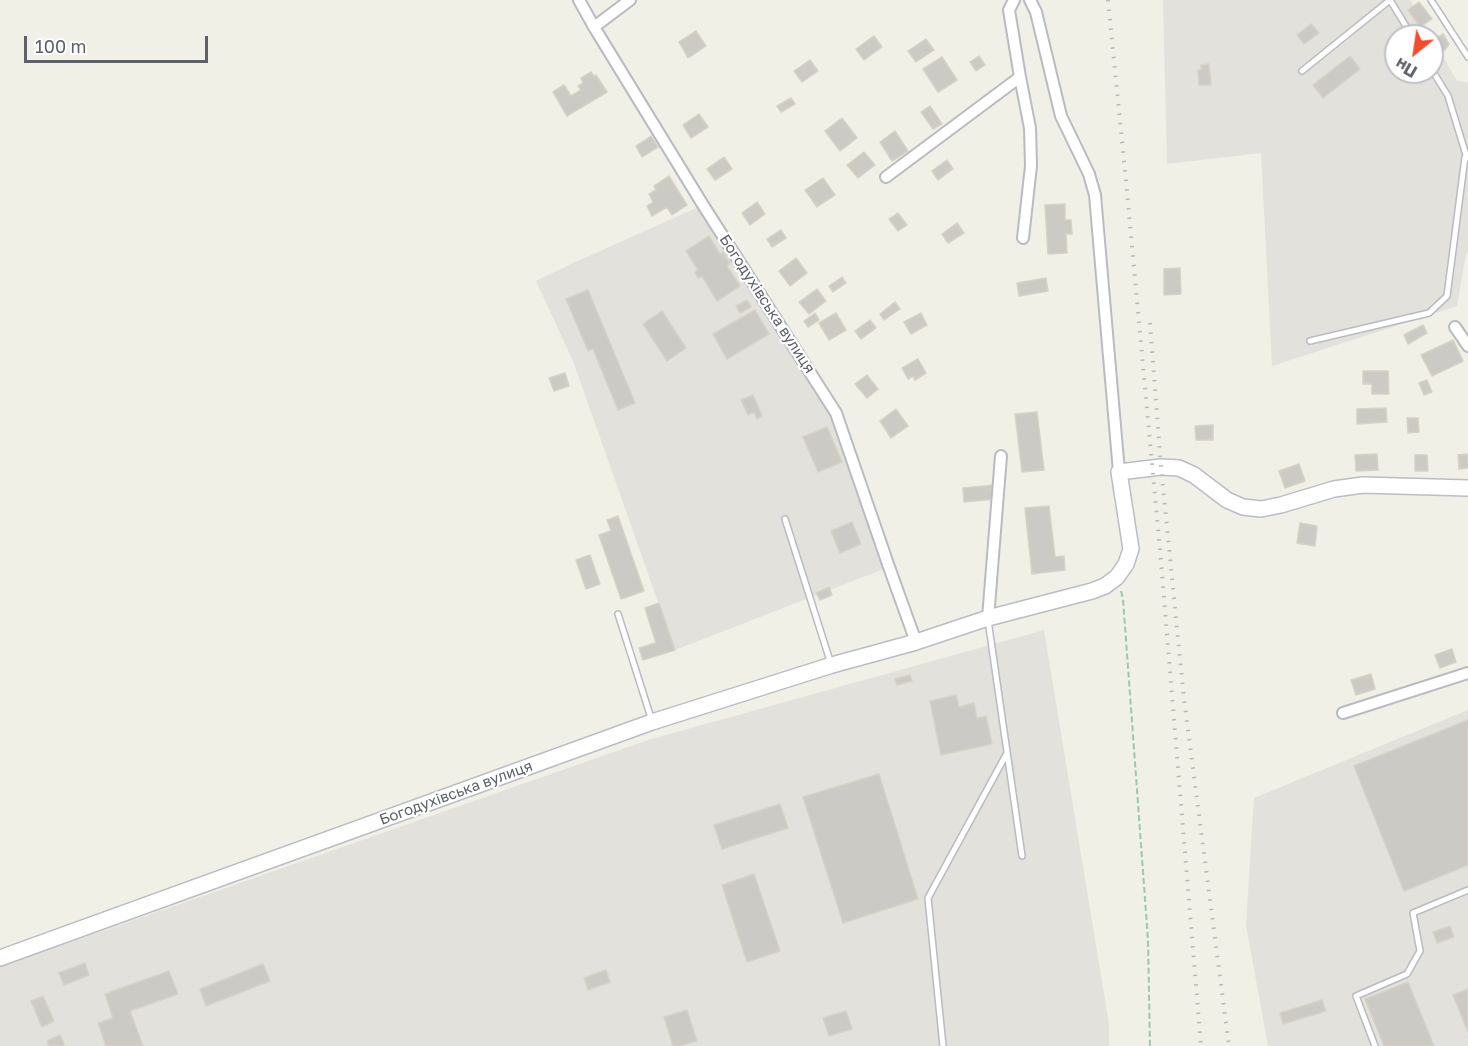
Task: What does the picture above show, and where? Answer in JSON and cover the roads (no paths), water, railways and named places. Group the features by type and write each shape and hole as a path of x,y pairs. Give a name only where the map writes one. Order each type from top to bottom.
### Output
{"street":[{"name":"Богодухівська вулиця","path":"579,0 703,205 836,413 916,642"},
{"path":"594,27 630,0"},
{"path":"1014,0 1009,9 1030,128 1031,166 1023,238"},
{"path":"1030,0 1036,12 1061,116 1089,174 1095,195 1119,471 1161,467 1179,468 1194,475 1227,500 1243,507 1262,509 1334,489 1363,485 1468,488"},
{"path":"886,177 1020,77"},
{"path":"1455,327 1468,346"},
{"path":"988,618 1001,456"},
{"name":"Богодухівська вулиця","path":"0,958 652,722 988,618 1105,586 1118,577 1131,549 1119,471"},
{"path":"1343,712 1468,673"}],"lane":[{"path":"1302,71 1390,0 1405,24"},
{"path":"1431,0 1468,57"},
{"path":"1310,340 1429,314 1447,297 1467,158 1448,96 1441,84"},
{"path":"785,519 832,665"},
{"path":"618,614 652,722"},
{"path":"988,618 1022,856"},
{"path":"943,1046 928,898 1007,753"},
{"path":"1375,1046 1356,996 1407,974 1420,951 1413,913 1468,890"}],"railway":[{"path":"1108,0 1160,550 1201,1046"},
{"path":"1150,323 1161,467 1184,699 1229,1046"}]}
